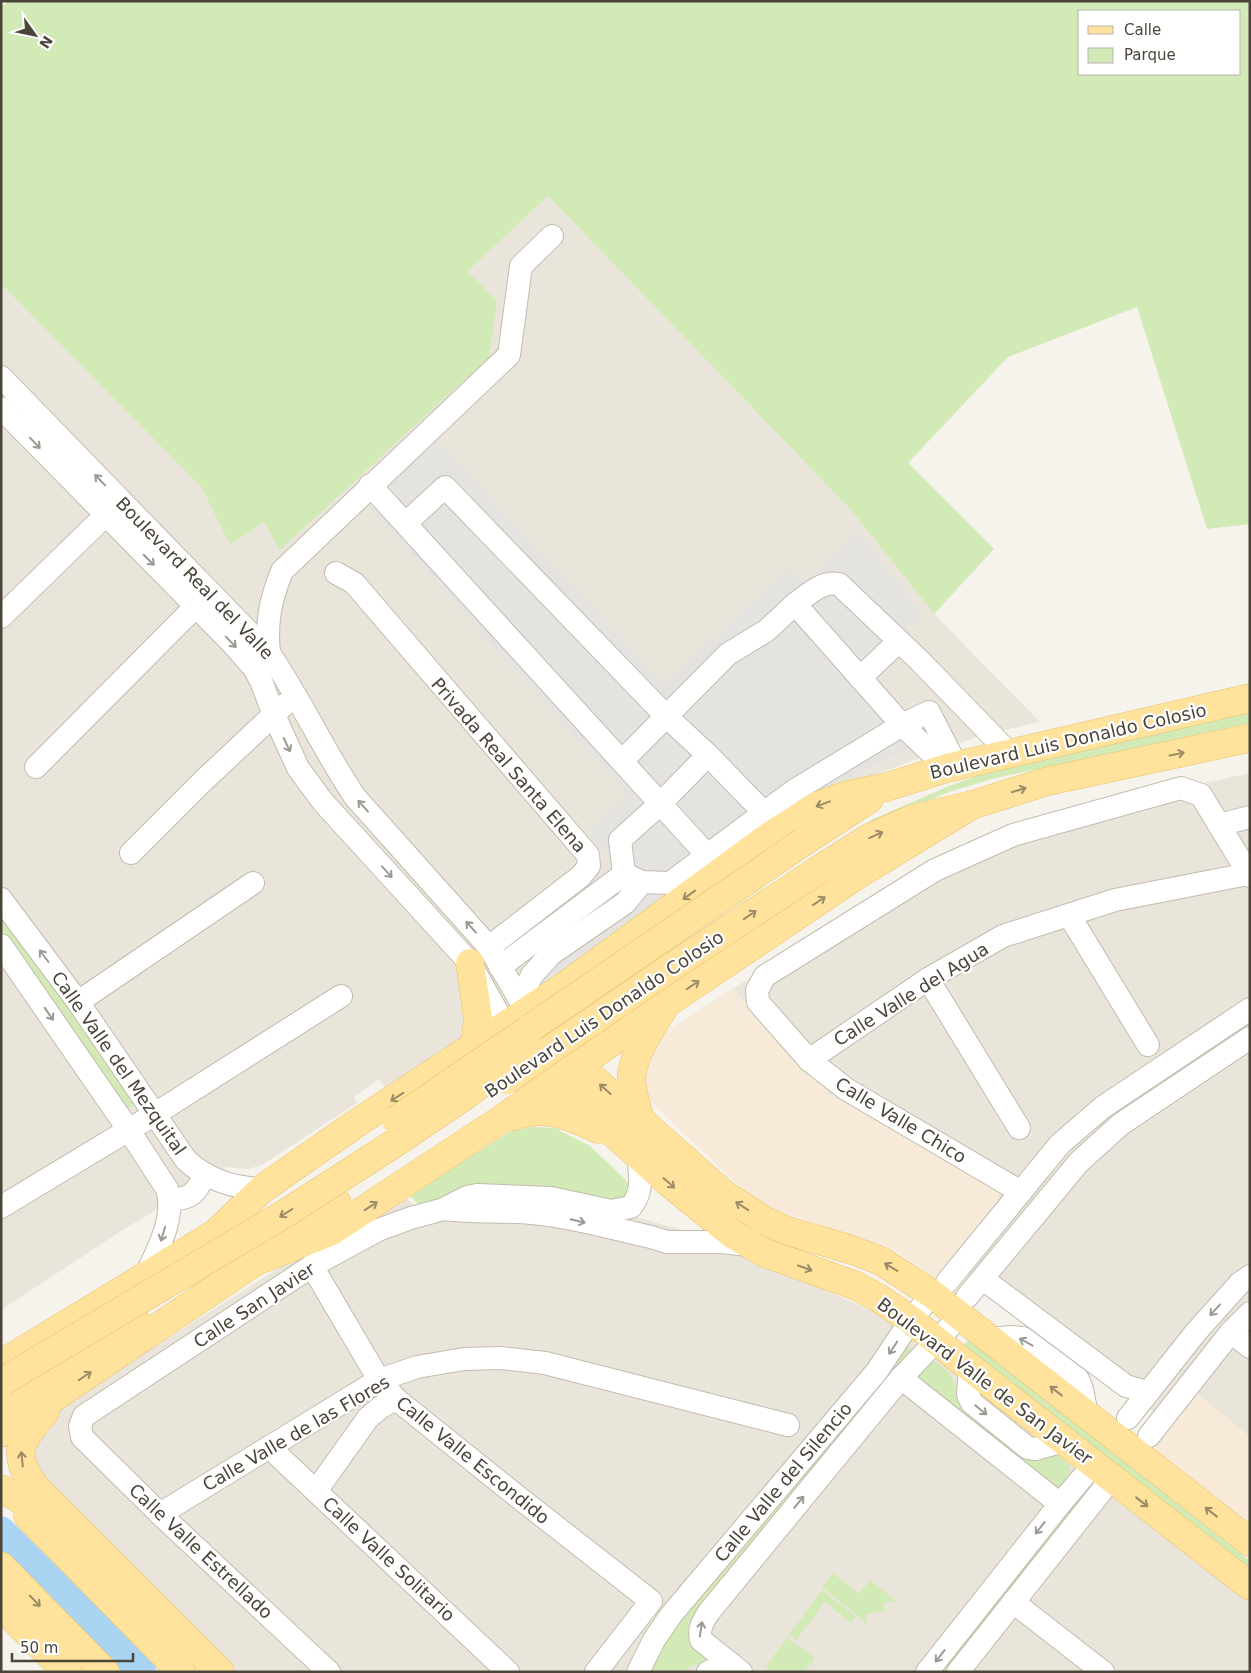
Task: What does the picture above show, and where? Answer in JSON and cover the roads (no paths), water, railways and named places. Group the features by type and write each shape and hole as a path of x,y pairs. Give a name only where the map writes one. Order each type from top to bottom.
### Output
{"main road":[{"name":"Boulevard Luis Donaldo Colosio","path":"216,1233 262,1190 354,1125 565,986 772,821 848,795 887,787 952,766 1250,698"},
{"name":"Boulevard Luis Donaldo Colosio","path":"1,1433 256,1261 486,1094 664,972 869,838 912,819 972,805 1048,781 1250,738"},
{"name":"Boulevard Luis Donaldo Colosio","path":"8,1357 301,1183 521,1016 803,842 887,787"},
{"name":"Boulevard Luis Donaldo Colosio","path":"256,1261 330,1232 508,1114 666,1003 860,873 972,805"},
{"path":"479,955 478,1018 473,1048 490,1060 503,1073 512,1091 508,1114 543,1111 560,1113 630,1148"},
{"path":"565,986 571,1004 581,1020 594,1033 610,1043"},
{"path":"641,1122 634,1100 632,1074 645,1040 666,1003"},
{"path":"1,1382 286,1213 463,1097 517,1057 521,1016"},
{"name":"Boulevard Valle de San Javier","path":"521,1016 725,1195 765,1221 788,1231 852,1250 881,1261 939,1288 963,1306 990,1340 1250,1542"},
{"name":"Boulevard Valle de San Javier","path":"521,1016 553,1083 567,1092 716,1223 749,1245 781,1260 854,1285 877,1297 911,1320 1250,1586"},
{"path":"1,1401 213,1277 234,1276"},
{"path":"14,1493 24,1469 20,1460 24,1440 61,1393"},
{"path":"14,1493 41,1515 198,1672"},
{"path":"14,1493 181,1672"},
{"path":"14,1493 220,1672"},
{"path":"1,1566 105,1672"},
{"path":"1,1594 73,1668"},
{"path":"1,1607 73,1668"}],"street":[{"path":"262,661 268,616 273,594 282,571 370,485 509,355 521,266 552,236"},
{"name":"Boulevard Real del Valle","path":"1,377 10,414 113,508 296,694 331,759 355,797 479,955 521,1016"},
{"path":"370,485 708,856"},
{"path":"406,523 445,488 667,717 708,754 772,821"},
{"path":"1,617 113,508"},
{"name":"Privada Real Santa Elena","path":"336,573 354,583 588,855 589,866 581,876 479,955"},
{"path":"622,761 728,654 766,630 795,604 819,587 830,582 839,584 899,641 1009,753"},
{"path":"36,767 203,599"},
{"path":"795,604 902,724 952,766"},
{"path":"860,678 899,641"},
{"name":"Boulevard Real del Valle","path":"262,661 268,696 274,715 298,768 323,802 479,955 500,967 521,1016"},
{"path":"130,853 296,694"},
{"path":"500,967 633,878 670,884 708,856 772,821 792,792 902,724 955,698"},
{"path":"929,712 952,766"},
{"path":"521,1016 532,975 551,954 624,903 633,878 620,840 660,804 708,754"},
{"name":"Calle Valle Chico","path":"1021,1192 846,1089 809,1060 758,1002 758,990 765,976 935,870 1013,835 1181,788 1201,795 1219,824"},
{"path":"1249,875 1219,824 1250,817"},
{"name":"Calle Valle del Agua","path":"809,1060 928,979 1003,936 1115,900 1249,875"},
{"path":"78,1002 253,883"},
{"name":"Calle Valle del Mezquital","path":"1,899 78,1002 186,1160 195,1169 228,1184 246,1189 262,1190"},
{"path":"1069,915 1148,1046"},
{"name":"Calle Valle del Mezquital","path":"1,945 128,1129 166,1189"},
{"path":"928,979 1019,1128"},
{"path":"4,1201 156,1114 341,996"},
{"name":"Calle Valle del Silencio","path":"638,1672 654,1640 671,1614 878,1371 911,1320 1060,1144 1104,1107 1250,1009"},
{"name":"Calle Valle del Silencio","path":"735,1668 701,1640 699,1634 702,1622 709,1612 901,1378 937,1340 983,1279 1079,1162 1121,1124 1250,1038"},
{"path":"630,1148 641,1187 638,1198 631,1207 632,1218 651,1237"},
{"path":"145,1277 164,1234 168,1168 176,1162 186,1160"},
{"path":"166,1189 182,1200 190,1196 199,1187 205,1174"},
{"name":"Calle San Javier","path":"80,1426 84,1416 312,1266 378,1230 444,1209 469,1212 496,1202 543,1205 574,1202 610,1211 631,1207"},
{"name":"Calle San Javier","path":"543,1205 667,1242 721,1242 749,1245"},
{"name":"Calle Valle Escondido","path":"312,1266 378,1380 396,1399 651,1601 596,1672"},
{"path":"1128,1418 1196,1332 1240,1283 1250,1276"},
{"path":"983,1279 1126,1386 1148,1392"},
{"path":"1149,1436 1231,1332 1250,1313"},
{"path":"1231,1332 1250,1347"},
{"name":"Calle Valle de las Flores","path":"160,1514 378,1380 417,1368 464,1359 502,1358 545,1363 788,1424"},
{"path":"901,1378 1060,1504"},
{"name":"Calle Valle de las Flores","path":"316,1491 368,1418 381,1407 396,1399"},
{"name":"Calle Valle Estrellado","path":"80,1426 82,1437 160,1514 329,1672"},
{"name":"Calle Valle Solitario","path":"269,1447 508,1672"},
{"path":"927,1672 1060,1504 1103,1471"},
{"path":"958,1672 1013,1602 1103,1471"},
{"path":"1013,1602 1103,1672"},
{"path":"708,1672 735,1668"}],"waterway":[{"path":"1,1531 142,1672"}]}
